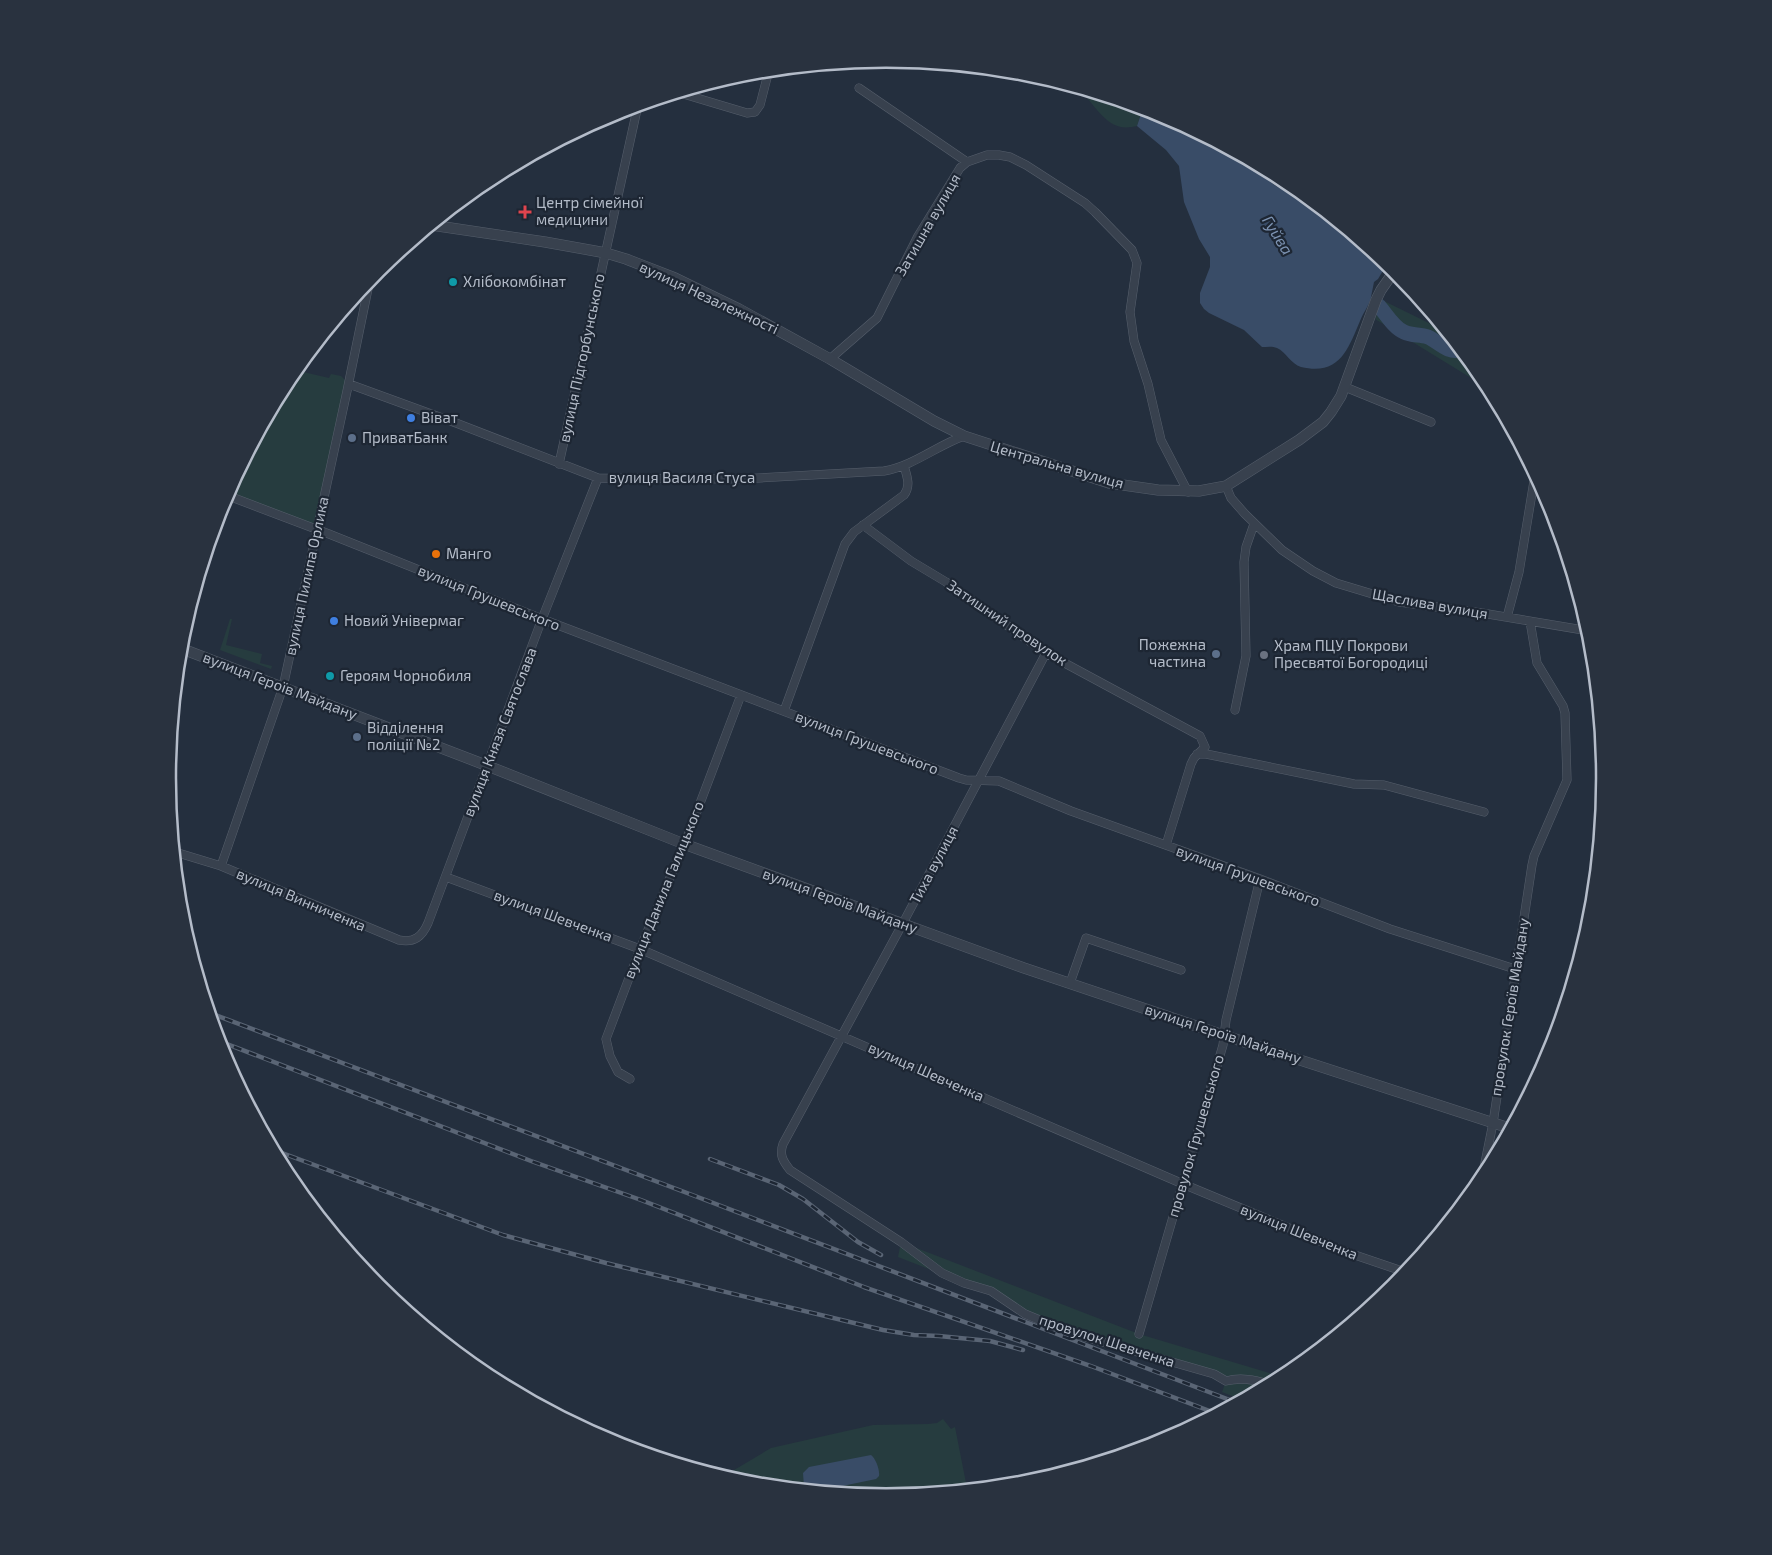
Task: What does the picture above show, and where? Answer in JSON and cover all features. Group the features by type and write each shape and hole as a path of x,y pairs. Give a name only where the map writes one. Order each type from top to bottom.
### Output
{"street":[{"path":"689,96 747,113 755,112 760,105 767,78"},
{"path":"859,88 967,162"},
{"name":"вулиця Підгорбунського","path":"559,464 636,113"},
{"name":"Затишна вулиця","path":"830,359 877,318 918,236 960,168 967,162 987,155 1010,157 1026,165 1096,212 1132,250 1137,263 1130,312 1134,342 1148,384 1161,440 1188,492"},
{"name":"вулиця Незалежності","path":"439,226 606,253 653,270 746,312 934,421 964,436"},
{"name":"Центральна вулиця","path":"964,436 982,444 1109,484 1188,492 1226,486 1319,425 1334,409 1345,387 1376,300 1390,277"},
{"name":"вулиця Пилипа Орлика","path":"221,866 283,687 367,293"},
{"name":"вулиця Василя Стуса","path":"348,384 456,423 598,478 740,480 865,473 904,466 964,436"},
{"path":"1345,387 1431,422"},
{"path":"784,711 845,544 863,524 904,495 908,490 904,466"},
{"name":"вулиця Князя Святослава","path":"425,930 542,620 598,478"},
{"name":"Щаслива вулиця","path":"1226,486 1232,498 1254,524 1282,550 1313,571 1336,583 1399,602 1580,629"},
{"name":"Щаслива вулиця","path":"1507,617 1519,572 1534,487"},
{"name":"вулиця Грушевського","path":"234,498 317,529 542,620 959,778 997,781 1072,811 1260,879 1390,929 1515,969"},
{"name":"Затишний провулок","path":"863,524 911,561 946,582 1046,653 1200,736 1205,747 1197,754"},
{"path":"1235,710 1246,656 1244,562 1246,547 1254,524"},
{"name":"провулок Героїв Майдану","path":"1486,1156 1532,865 1534,856 1565,788 1568,772 1565,713 1563,706 1537,663 1530,621"},
{"name":"вулиця Героїв Майдану","path":"188,651 488,766 684,844 1024,968 1505,1126"},
{"name":"Тиха вулиця","path":"781,1156 783,1144 980,780 1046,653"},
{"name":"вулиця Данила Галицького","path":"630,1079 618,1072 610,1056 606,1039 742,695"},
{"path":"1166,845 1191,764 1197,754 1251,762 1354,784 1384,785 1484,812"},
{"name":"вулиця Винниченка","path":"181,854 221,866 399,940 414,940 425,930"},
{"name":"вулиця Шевченка","path":"446,877 640,949 1183,1184 1349,1253 1398,1270"},
{"name":"провулок Грушевського","path":"1140,1334 1223,1045 1223,1035 1260,879"},
{"path":"1070,983 1086,938 1181,970"},
{"name":"провулок Шевченка","path":"781,1156 790,1170 901,1242 942,1273 964,1283 991,1291 1025,1314 1071,1332 1214,1374 1226,1381 1246,1379 1258,1382"}],"green space":[{"path":"1085,96 1141,115 1137,126 1127,127 1114,125"},
{"path":"1382,300 1433,325 1474,379 1375,319"},
{"path":"304,372 329,378 331,374 341,376 349,384 317,529 234,498 249,463 271,422"},
{"path":"230,619 232,619 226,645 262,654 260,663 272,666 271,669 220,650"},
{"path":"901,1242 1139,1334 1271,1373 1233,1396 1222,1392 1226,1381 1108,1344 1025,1314 1003,1298 898,1257"},
{"path":"943,1419 951,1429 955,1427 966,1482 886,1488 840,1486 793,1481 733,1471 771,1448 873,1425 937,1423"}],"water":[{"path":"1141,115 1200,141 1241,163 1318,214 1383,271 1374,282 1369,303 1351,341 1341,358 1334,364 1325,368 1314,369 1301,367 1277,348 1262,347 1244,330 1204,309 1200,303 1200,293 1210,267 1210,257 1199,239 1184,202 1179,166 1166,150 1137,126"},
{"path":"871,1455 876,1462 879,1476 876,1479 842,1486 804,1482 803,1473 809,1467"}],"waterway":[{"name":"Гуйва","path":"1379,306 1400,330 1428,337 1453,350"}],"railway":[{"path":"218,1016 1228,1399"},
{"path":"228,1045 531,1161 641,1200 864,1287 1091,1366 1207,1410"},
{"path":"285,1154 503,1235 606,1263 883,1330 914,1335 990,1341 1023,1350"},
{"path":"710,1159 779,1185 803,1199 858,1242 881,1255"}],"place":[{"name":"Центр сімейної медицини","path":"525,212"},
{"name":"Хлібокомбінат","path":"453,282"},
{"name":"Віват","path":"411,418"},
{"name":"ПриватБанк","path":"352,438"},
{"name":"Манго","path":"436,554"},
{"name":"Новий Універмаг","path":"334,621"},
{"name":"Пожежна частина","path":"1216,654"},
{"name":"Храм ПЦУ Покрови Пресвятої Богородиці","path":"1264,655"},
{"name":"Героям Чорнобиля","path":"330,676"},
{"name":"Відділення поліції №2","path":"357,737"}]}
